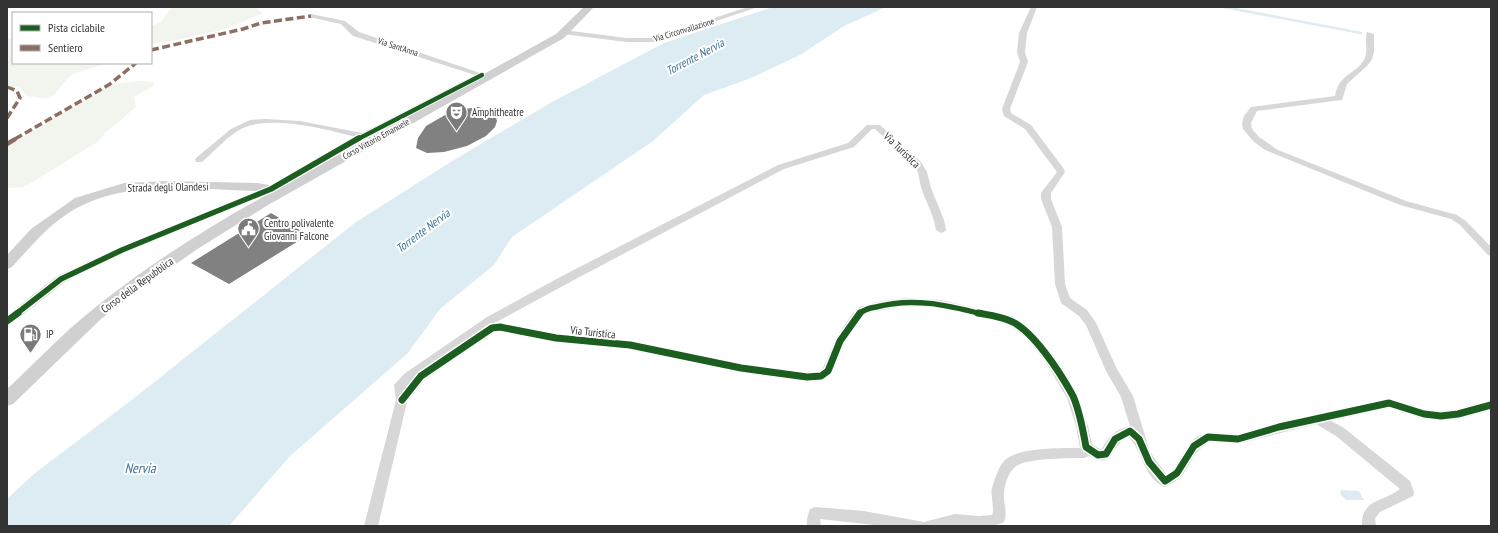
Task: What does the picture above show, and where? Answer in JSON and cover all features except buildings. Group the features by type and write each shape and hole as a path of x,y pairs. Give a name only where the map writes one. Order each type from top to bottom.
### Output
{"main road":[{"name":"Corso Vittorio Emanuele","path":"277,190 563,32 589,7"},
{"name":"Strada degli Olandesi","path":"7,264 36,232 55,217 80,201 124,187 168,185 277,190"},
{"name":"Corso della Repubblica","path":"7,399 60,348 117,299 194,244 277,190"}],"street":[{"name":"Via Circonvallazione","path":"563,32 627,40 654,40 756,7"},
{"path":"1034,7 1023,32 1023,66 1006,109 1007,114 1028,127 1060,169 1061,172 1046,193 1046,199 1057,227 1060,284 1063,293 1066,300 1083,313 1092,323 1112,371 1127,396 1144,453 1155,471 1165,481 1173,479 1178,473 1188,453 1197,443 1209,437 1237,439 1286,426 1389,404 1404,405 1424,414 1441,417 1491,405"},
{"name":"Via Sant'Anna","path":"311,16 343,22 356,34 485,75"},
{"path":"1370,34 1369,37 1371,43 1369,58 1348,77 1339,92 1339,98 1254,109 1248,115 1246,124 1248,132 1260,144 1275,152 1404,203 1454,217 1463,223 1491,252"},
{"path":"7,321 62,279 122,250 277,190 363,136 434,103"},
{"path":"199,160 239,126 249,122 296,122 363,136"},
{"name":"Via Turistica","path":"370,526 402,400 400,385 408,377 491,320 781,167 851,145 870,127 877,127 918,164 923,172 926,188 939,220 941,230"},
{"name":"Via Turistica","path":"402,400 421,376 492,328 500,327 556,338 636,346 741,368 807,377 821,376 828,371 840,341 862,310 904,302 941,304 1009,320 1030,334 1049,358 1073,398 1086,447 1098,455 1106,454 1111,443 1121,433 1130,431 1140,438"},
{"path":"1319,420 1340,432 1405,485 1408,492 1375,508 1368,517 1369,526"},
{"path":"929,526 948,520 962,520 974,523 991,522 999,518 1001,511 998,493 1004,471 1013,461 1036,456 1084,453"},
{"path":"814,526 813,521 815,512 864,517 920,526"}],"shaded area":[{"path":"172,7 257,7 257,9 263,13 226,29 172,41 152,43 152,26 161,22"},
{"path":"7,38 12,38 12,64 104,64 73,74 54,95 49,97 44,98 26,96 18,86 7,89"},
{"path":"141,81 153,82 155,85 134,97 136,107 105,133 99,141 31,183 23,187 7,188 7,147 113,84"}],"water":[{"path":"773,7 886,7 844,26 800,55 751,78 704,95 653,141 512,237 494,265 440,309 408,353 290,456 229,526 7,526 7,499 35,473 133,399 356,222 454,160 552,102 664,43"},
{"path":"1341,490 1359,491 1364,500 1346,500 1340,494"}],"waterway":[{"path":"1224,7 1361,33"}],"marked path":[{"path":"152,50 243,29 261,23 311,16"},
{"path":"7,144 110,84 135,64"},
{"path":"7,87 17,91 20,98 7,118"}],"cycle path":[{"path":"7,321 61,279 122,250 271,189 363,136 482,75"},
{"path":"402,400 421,376 492,328 500,327 556,338 630,345 741,368 807,377 821,376 828,371 840,341 856,317 863,310 882,305 904,302 941,304 1009,320 1030,335 1049,358 1073,397 1082,426 1086,447 1098,455 1106,454 1118,436 1130,431 1139,439 1149,462 1165,481 1172,478 1182,467 1194,446 1208,437 1238,439 1279,427 1389,403 1432,416 1458,414 1491,405"}],"place":[{"name":"Amphitheatre","path":"456,132"},
{"name":"Centro polivalente Giovanni Falcone","path":"249,248"},
{"name":"IP","path":"31,354"}],"water label":[{"name":"Torrente Nervia","path":"695,57"},
{"name":"Torrente Nervia","path":"423,231"},
{"name":"Nervia","path":"140,468"}]}
